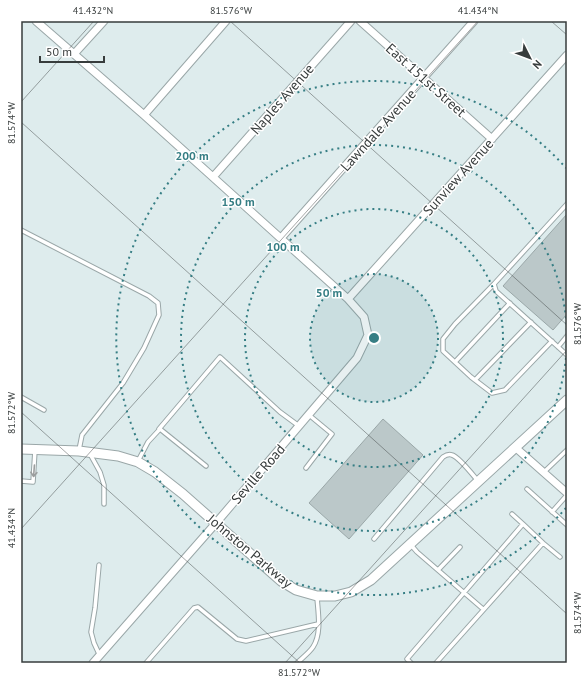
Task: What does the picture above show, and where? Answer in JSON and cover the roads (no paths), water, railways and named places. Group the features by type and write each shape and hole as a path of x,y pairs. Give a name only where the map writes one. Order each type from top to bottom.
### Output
{"street":[{"path":"36,21 144,115 348,299"},
{"path":"74,54 104,21"},
{"path":"144,115 226,21"},
{"name":"Naples Avenue","path":"213,177 351,21"},
{"name":"East 151st Street","path":"360,21 492,139"},
{"name":"Lawndale Avenue","path":"281,238 474,21"},
{"name":"Sunview Avenue","path":"348,299 567,55"},
{"name":"Seville Road","path":"94,663 357,358 368,335 364,317 348,299"},
{"name":"Johnston Parkway","path":"21,449 118,456 138,462 155,472 183,494 281,581 296,590 317,596 335,596 351,592 371,580 567,400"},
{"path":"516,448 567,494"}],"lane":[{"path":"552,341 505,390 492,393 443,351 443,339 454,324 494,284 567,204"},
{"path":"21,230 149,296 158,303 159,315 144,348 123,384 82,435 79,452"},
{"path":"494,284 496,291 567,355"},
{"path":"455,362 510,303"},
{"path":"475,380 531,322"},
{"path":"558,347 567,336"},
{"path":"138,462 148,442 220,357 280,412 299,426"},
{"path":"21,397 44,410"},
{"path":"306,468 332,434 308,415"},
{"path":"159,429 206,466"},
{"path":"21,481 33,482 35,449"},
{"path":"544,472 567,450"},
{"path":"89,453 100,472 104,485 104,504"},
{"path":"374,539 443,457 452,455 457,458 479,482"},
{"path":"526,489 567,525"},
{"path":"552,512 567,494"},
{"path":"512,514 560,557"},
{"path":"411,663 406,659 523,524"},
{"path":"436,663 543,543"},
{"path":"410,544 417,552 483,609"},
{"path":"438,570 460,547"},
{"path":"98,565 95,608 91,632 100,656"},
{"path":"297,663 312,648 316,640 318,624 317,596"},
{"path":"146,663 194,608 198,607 237,639 246,641 318,624"}]}
